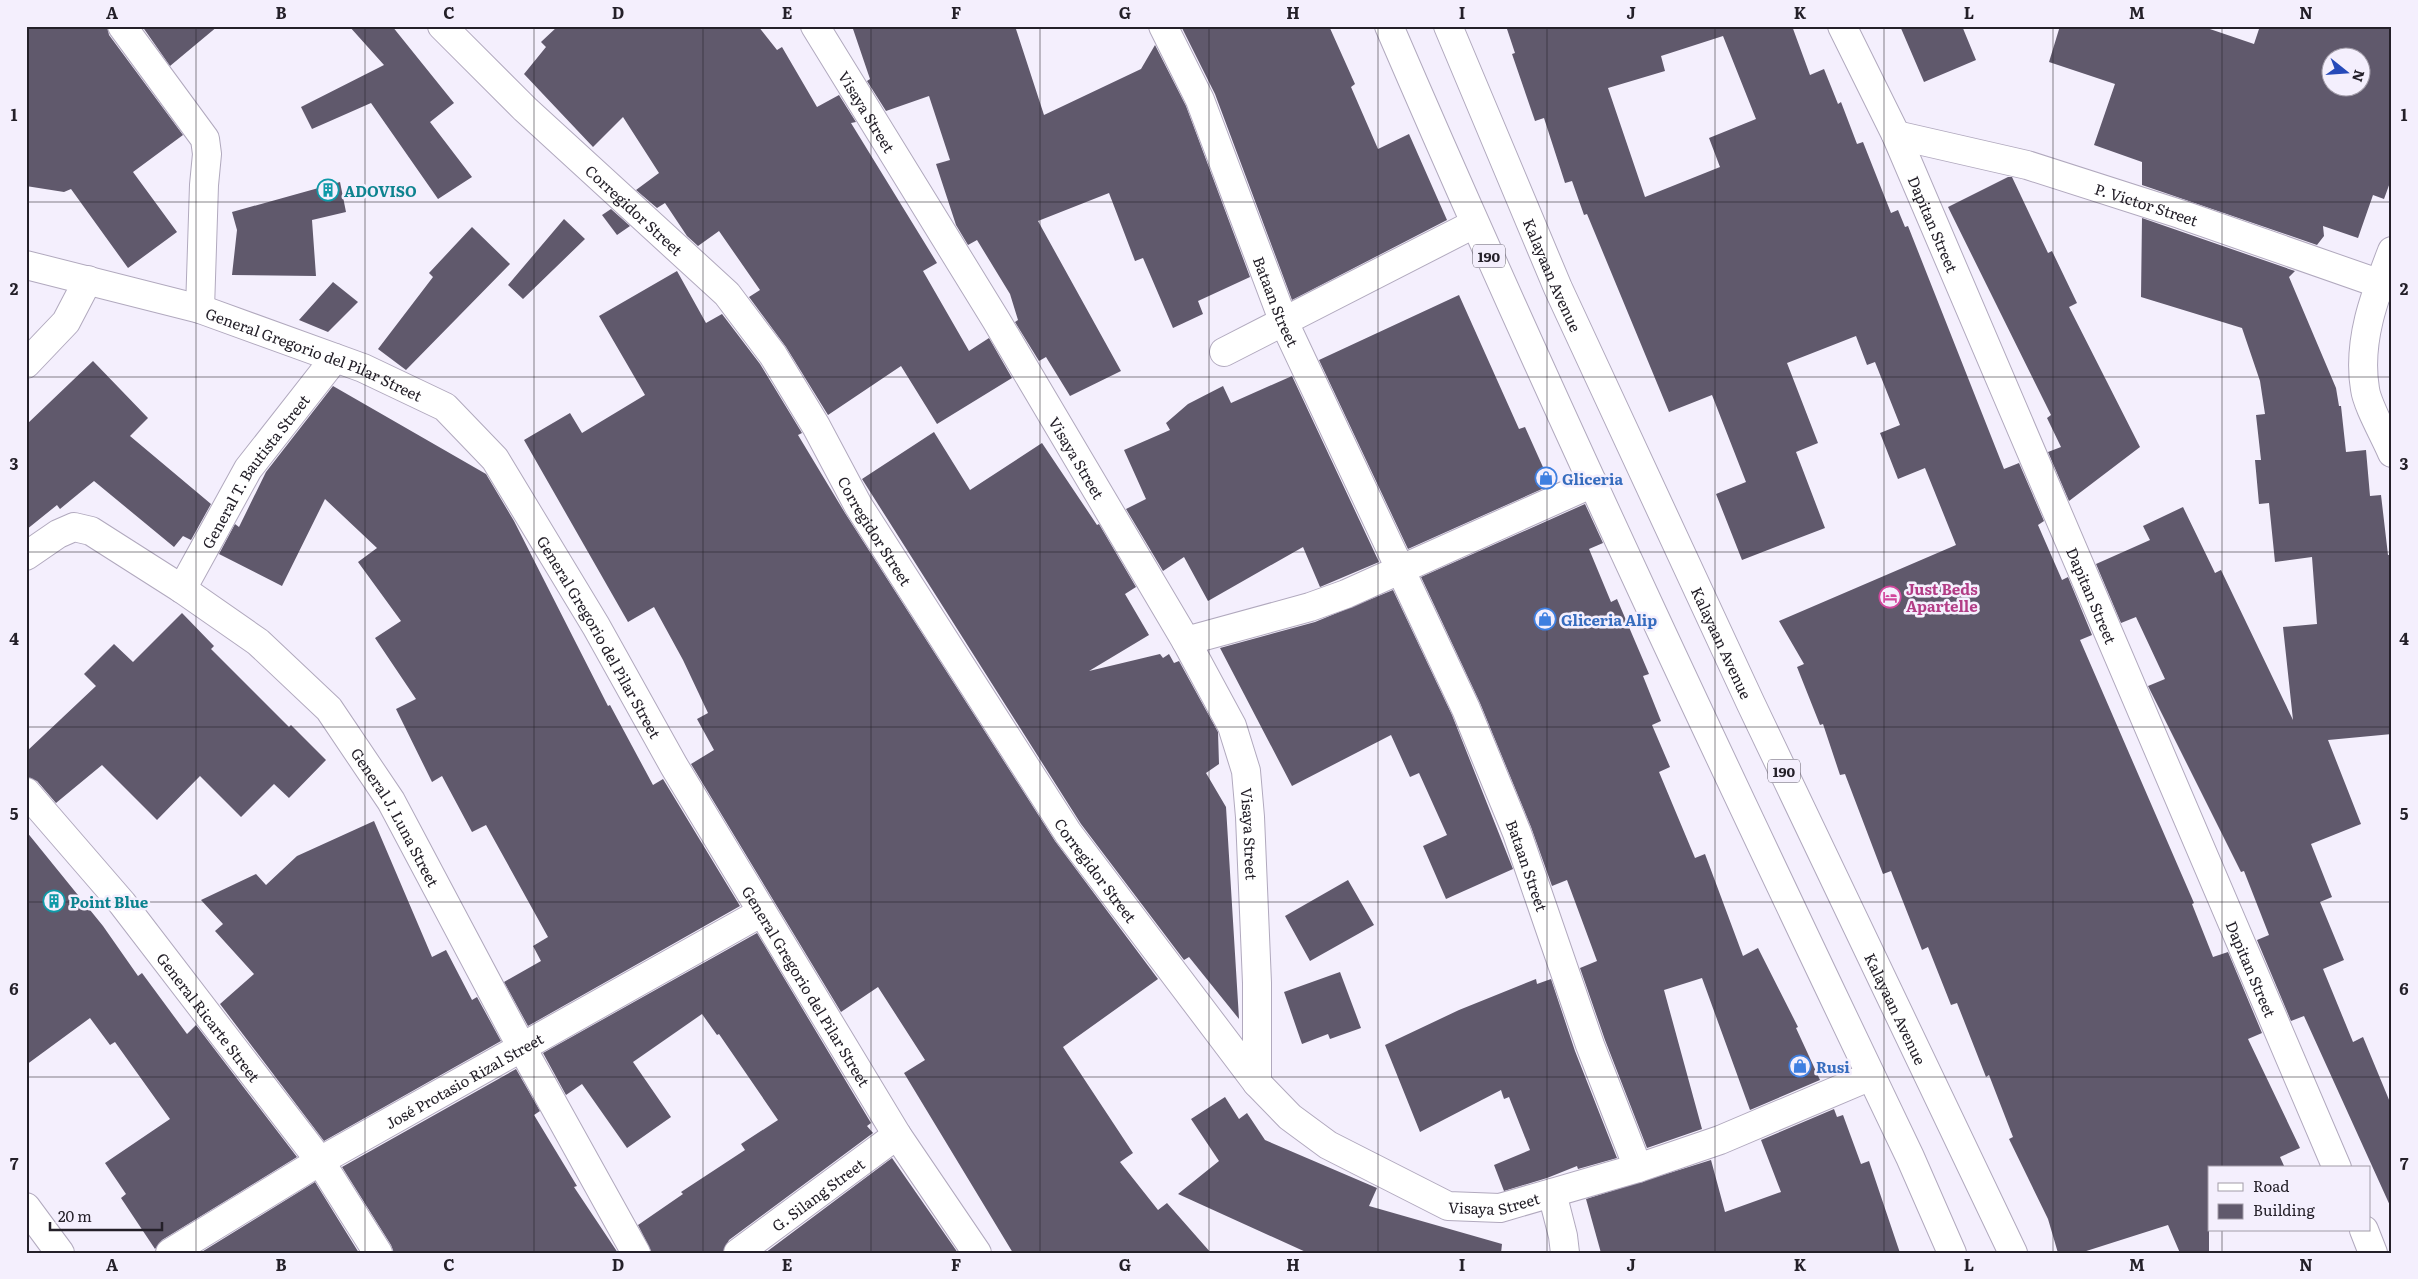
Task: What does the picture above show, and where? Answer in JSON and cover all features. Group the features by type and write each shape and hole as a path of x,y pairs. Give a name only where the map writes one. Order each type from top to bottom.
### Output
{"street":[{"path":"122,26 205,139 207,154 203,204 200,309"},
{"name":"Corregidor Street","path":"442,26 525,110 727,294 773,355 816,426 858,505 1068,833 1257,1083"},
{"name":"Visaya Street","path":"815,26 996,320 1186,641 1232,726 1246,771 1257,983 1257,1083 1290,1116 1328,1145 1448,1206 1500,1208 1638,1168 1720,1140 1871,1076"},
{"name":"Bataan Street","path":"1163,26 1200,100 1283,320 1466,709 1517,833 1590,1045 1638,1168"},
{"name":"190","path":"1389,26 1474,224 1952,1253"},
{"name":"Kalayaan Avenue","path":"1448,26 1558,288 1751,704 2013,1253"},
{"name":"Dapitan Street","path":"1842,26 1896,135 2336,1166"},
{"name":"P. Victor Street","path":"1896,135 2027,165 2180,214 2385,286"},
{"path":"1224,352 1283,320 1474,224"},
{"path":"2392,251 2385,286 2364,336 2365,390 2392,452"},
{"name":"General Gregorio del Pilar Street","path":"26,265 200,309 335,358 445,407 495,459 596,626 674,766 897,1135 977,1253"},
{"path":"26,364 66,322 88,280"},
{"name":"General T. Bautista Street","path":"182,589 248,469 335,358"},
{"path":"1186,641 1310,607 1402,571 1593,483"},
{"name":"General J. Luna Street","path":"26,556 58,534 74,527 91,531 182,589 258,642 329,709 391,801 521,1046 636,1253"},
{"name":"General Ricarte Street","path":"26,792 122,902 320,1161 378,1253"},
{"name":"José Protasio Rizal Street","path":"170,1253 320,1161 521,1046 762,912"},
{"name":"G. Silang Street","path":"738,1253 897,1135"},
{"path":"1552,1193 1563,1236 1565,1253"},
{"path":"26,1207 60,1253"},
{"path":"2365,1232 2373,1253"}],"building":[{"path":"26,26 107,26 109,35 183,135 133,172 177,232 128,268 71,189 64,192 26,186"},
{"path":"142,26 218,26 170,66"},
{"path":"349,26 392,26 454,103 430,122 472,177 438,199 371,103 312,129 301,107 384,65"},
{"path":"558,26 758,26 777,50 782,47 817,107 839,95 856,122 851,123 937,263 923,271 969,351 989,338 1012,378 937,424 901,366 828,415 786,347 749,297 760,290 719,231 698,246 687,236 665,203 657,208 636,190 659,173 623,117 593,147 524,74 546,47 541,42"},
{"path":"852,26 1015,26 1044,115 1141,69 1155,45 1186,106 1250,277 1198,301 1203,314 1173,328 1143,258 1135,261 1109,193 1038,221 1121,371 1070,396 1046,357 1039,361 1015,322 1018,320 1010,294 977,240 968,245 956,225 936,164 950,160 929,96 886,111 867,81 870,79"},
{"path":"1181,26 1329,26 1355,84 1351,87 1378,149 1409,134 1447,220 1292,300 1215,94"},
{"path":"1506,26 1792,26 1810,75 1824,69 1838,104 1841,102 1857,144 1863,142 1891,213 1898,210 1905,227 1908,226 2004,469 2019,463 2044,521 2038,525 2062,580 2068,577 2092,635 2080,640 2194,903 2192,904 2213,957 2228,952 2262,1033 2248,1039 2300,1148 2280,1157 2284,1166 2208,1166 2209,1253 2180,1253 2168,1225 2080,1253 2058,1253 2048,1219 2009,1139 2013,1137 1989,1075 1986,1077 1957,1003 1951,1005 1928,947 1922,950 1891,871 1883,874 1845,774 1840,775 1823,724 1820,725 1797,667 1804,664 1779,621 1956,545 1925,468 1898,479 1880,433 1900,425 1875,362 1867,365 1856,336 1787,363 1818,443 1796,452 1825,528 1742,560 1716,494 1746,482 1712,395 1669,412 1587,214 1584,215 1572,181 1565,183 1544,118 1535,121 1512,54 1515,53","holes":["1723,36 1756,119 1709,138 1720,167 1645,197 1608,88 1665,71 1661,56"]},
{"path":"1900,26 1962,26 1976,60 1924,82"},
{"path":"2060,26 2201,26 2254,44 2260,26 2392,26 2392,177 2384,199 2373,195 2358,238 2323,226 2324,236 2317,245 2142,185 2142,162 2094,145 2115,84 2049,62"},
{"path":"2008,177 2012,177 2048,253 2052,251 2077,303 2069,307 2140,447 2069,501 2048,452 2061,447 2047,418 2051,415 1948,207"},
{"path":"340,182 346,212 312,220 316,276 232,275 237,230 232,212"},
{"path":"611,209 630,226 617,235 602,215"},
{"path":"2142,218 2295,271 2289,277 2336,388 2339,406 2341,406 2346,452 2366,450 2370,496 2381,495 2388,555 2392,555 2392,734 2328,740 2361,824 2311,844 2332,897 2320,902 2344,960 2323,969 2353,1042 2363,1037 2392,1107 2392,1210 2304,1016 2291,1021 2257,940 2269,935 2244,871 2241,872 2148,686 2165,679 2136,617 2121,623 2096,564 2150,540 2143,526 2183,507 2215,573 2221,570 2293,720 2283,627 2317,624 2312,557 2275,562 2269,503 2259,504 2255,460 2261,460 2256,415 2265,414 2260,381 2242,328 2141,297"},
{"path":"564,219 585,239 523,299 508,285"},
{"path":"472,227 510,264 406,370 378,349 433,277 429,273"},
{"path":"677,271 706,323 722,314 760,364 802,433 798,435 845,513 1055,841 1158,979 1063,1047 1133,1153 1120,1162 1158,1210 1167,1203 1211,1253 1013,1253 904,1073 925,1060 878,987 841,1012 691,764 714,750 697,719 708,713 683,660 654,607 628,622 524,440 570,413 582,433 645,395 599,316"},
{"path":"333,282 358,302 328,332 299,320"},
{"path":"1459,295 1519,429 1525,427 1551,485 1408,549 1319,360"},
{"path":"93,361 148,418 130,436 211,504 191,540 183,536 174,547 94,481 60,509 57,505 26,530 26,425"},
{"path":"1292,376 1379,562 1320,587 1303,547 1208,601 1184,557 1163,571 1126,509 1146,499 1124,450 1170,430 1166,423 1188,404 1223,386 1231,403"},
{"path":"333,386 486,474 514,521 608,706 610,705 653,785 663,779 740,906 528,1026 504,982 541,961 533,946 548,937 486,825 472,832 442,776 432,782 396,709 416,699 375,638 401,621 358,562 377,548 325,499 282,586 219,554 235,524 239,527 266,472"},
{"path":"934,432 970,490 1042,443 1097,525 1099,524 1136,587 1125,594 1149,635 1089,671 1160,654 1163,658 1169,654 1174,663 1179,661 1218,732 1219,764 1206,773 1226,807 1239,1019 1189,957 1184,960 1081,824 862,479"},
{"path":"1585,504 1603,543 1589,549 1611,602 1617,599 1649,674 1643,676 1661,721 1652,725 1670,767 1659,772 1695,858 1705,854 1743,956 1758,948 1798,1027 1796,1028 1820,1080 1750,1110 1702,978 1664,990 1702,1129 1647,1148 1605,1040 1580,968 1597,961 1567,880 1552,886 1531,827 1480,703 1421,577"},
{"path":"1393,590 1452,715 1513,869 1446,899 1423,846 1447,835 1419,773 1410,777 1391,735 1292,786 1220,648 1315,622"},
{"path":"182,613 214,646 211,649 289,727 291,725 326,760 289,798 274,784 241,817 200,776 157,820 102,765 56,803 37,781 26,777 26,752 96,686 84,674 114,644 133,662"},
{"path":"374,821 432,957 446,950 472,1000 477,997 501,1041 324,1141 220,1004 254,974 215,931 223,924 201,900 256,874 266,885 297,856"},
{"path":"26,831 103,926 138,976 142,973 187,1034 196,1025 297,1157 162,1240 155,1249 121,1198 126,1194 105,1163 170,1119 115,1042 110,1045 90,1018 26,1065"},
{"path":"1348,880 1374,925 1310,961 1285,916"},
{"path":"757,933 871,1123 867,1126 873,1133 729,1240 723,1253 652,1253 638,1225 683,1194 681,1192 745,1150 741,1144 778,1120 719,1034 717,1035 702,1014 633,1062 671,1117 627,1148 582,1084 566,1095 543,1053"},
{"path":"1340,972 1361,1028 1330,1039 1328,1034 1302,1044 1284,992"},
{"path":"1536,979 1537,984 1551,979 1575,1051 1617,1158 1578,1169 1577,1166 1547,1178 1504,1191 1494,1165 1530,1150 1509,1097 1504,1099 1501,1090 1420,1132 1385,1045 1459,1010"},
{"path":"516,1069 540,1111 534,1115 577,1186 574,1187 618,1253 394,1253 391,1245 342,1167"},
{"path":"1225,1097 1239,1119 1247,1113 1265,1140 1377,1188 1369,1206 1502,1244 1501,1253 1308,1253 1178,1194 1219,1161 1191,1119"},
{"path":"1834,1109 1837,1117 1843,1115 1861,1164 1869,1161 1900,1253 1601,1253 1586,1199 1711,1160 1725,1212 1781,1192 1761,1140"},
{"path":"892,1158 958,1253 765,1253"},
{"path":"315,1182 359,1253 200,1253"}],"place":[{"name":"ADOVISO","path":"328,190"},
{"name":"Gliceria","path":"1546,478"},
{"name":"Just Beds Apartelle","path":"1890,597"},
{"name":"Gliceria Alip","path":"1545,619"},
{"name":"Point Blue","path":"54,901"},
{"name":"Rusi","path":"1800,1066"}]}
